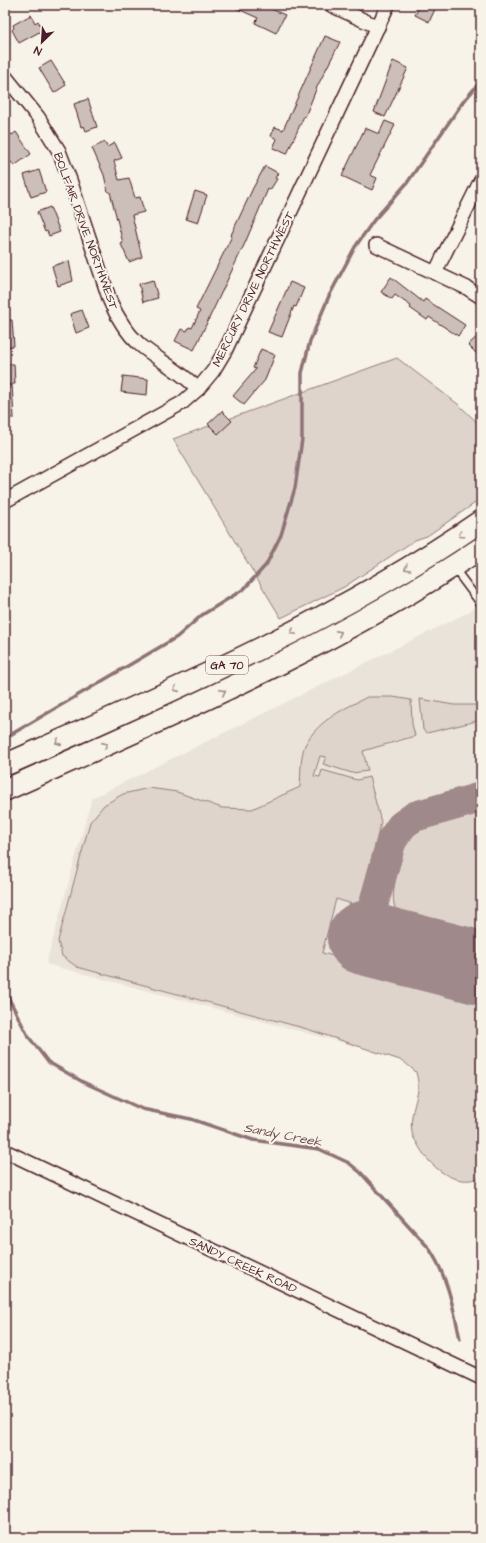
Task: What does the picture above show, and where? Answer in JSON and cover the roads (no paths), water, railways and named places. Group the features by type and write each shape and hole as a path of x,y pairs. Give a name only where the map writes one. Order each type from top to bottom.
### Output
{"main road":[{"name":"GA 70","path":"5,790 192,706 341,633 447,558 481,521"},
{"name":"GA 70","path":"5,765 184,686 259,650 332,612 447,558 481,548"}],"street":[{"path":"331,5 378,27"},
{"name":"MERCURY DRIVE NORTHWEST","path":"5,501 166,413 198,389 213,371 225,351 388,5"},
{"name":"BOLFAIR DRIVE NORTHWEST","path":"5,76 38,117 59,151 117,318 139,344 190,380 198,389"},
{"path":"435,273 481,180"},
{"path":"376,244 481,297"},
{"name":"SANDY CREEK ROAD","path":"5,1151 481,1378"}],"lane":[{"path":"447,558 481,604"}],"waterway":[{"path":"5,738 177,637 202,615 244,589 266,565 281,535 295,488 302,439 302,373 310,341 329,296 355,247 374,220 407,183 463,102 481,81"},
{"name":"Sandy Creek","path":"5,991 28,1036 48,1062 83,1082 142,1109 191,1119 253,1140 319,1149 349,1163 361,1173 428,1247 435,1257 445,1279 455,1314 460,1339"}]}
